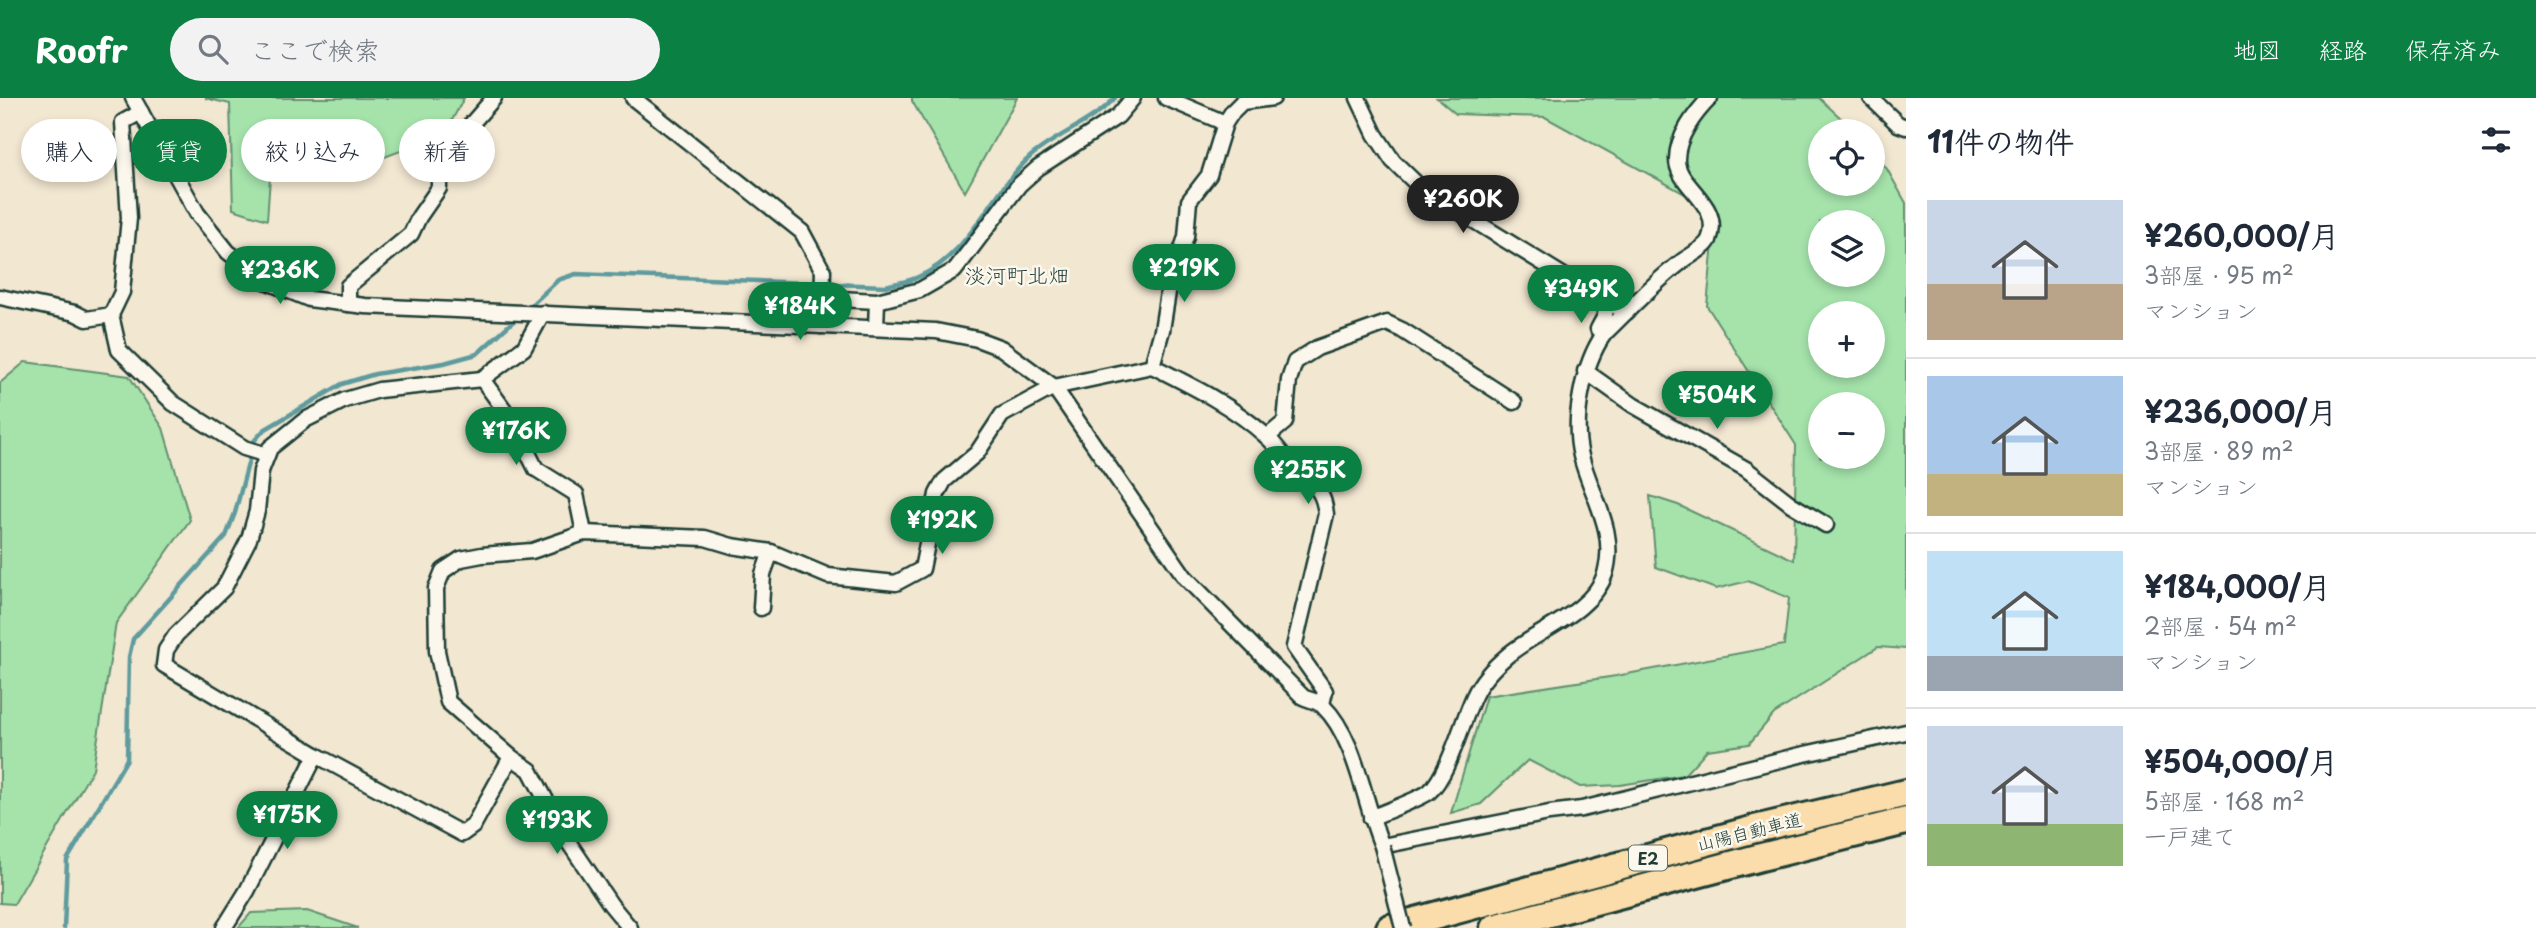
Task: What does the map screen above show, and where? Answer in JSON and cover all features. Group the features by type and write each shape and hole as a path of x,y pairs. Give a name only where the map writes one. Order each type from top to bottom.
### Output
{"highway":[{"name":"山陽自動車道","path":"1390,928 1755,829 1906,793"},
{"name":"山陽自動車道","path":"1494,928 1906,821"}],"street":[{"path":"132,98 197,213 228,252 265,281 309,299 348,304 936,331 976,339 1001,348 1054,387 1185,577 1303,697 1322,704 1347,740 1382,846 1403,928"},
{"path":"348,304 348,286 411,234 439,188 439,161 494,98"},
{"path":"633,98 802,233 823,271 821,326"},
{"path":"821,298 877,301 920,290 956,270 1019,185 1038,168 1099,131 1118,116 1133,98"},
{"path":"1166,98 1225,122"},
{"path":"1152,366 1162,330 1169,286 1186,237 1189,201 1209,176 1225,122 1242,102 1273,98"},
{"path":"1359,98 1375,134 1393,161 1421,188 1606,302 1627,312"},
{"path":"1371,818 1429,792 1447,764 1475,693 1490,672 1510,654 1574,612 1595,592 1604,575 1607,557 1605,520 1581,455 1579,415 1585,371 1604,334 1676,267 1708,243 1713,225 1709,212 1679,169 1677,159 1682,139 1697,112 1709,98"},
{"path":"1871,98 1898,124 1906,127"},
{"path":"141,112 123,122 129,218 123,266 124,283 111,315 119,350 173,403 244,448 267,455"},
{"path":"0,297 75,313 87,319 111,315"},
{"path":"876,328 877,301"},
{"path":"1604,334 1598,329 1605,316 1606,302"},
{"path":"511,757 473,826 462,834 316,755 164,665 166,650 176,635 224,588 249,539 257,511 261,471 270,448 305,420 345,400 379,390 482,379 524,348 543,313"},
{"path":"1267,437 1285,422 1289,380 1295,362 1317,348 1387,323 1514,402"},
{"path":"630,928 567,840 530,770 511,757 448,702 437,650 436,588 443,571 461,559 532,551 584,533 705,538 771,552 828,576 896,583 922,569 937,494 944,481 977,453 1002,415 1054,387 1152,366 1219,401 1267,437 1293,467 1325,497 1326,514 1294,647 1325,691 1322,704"},
{"path":"1585,371 1633,405 1746,469 1791,504 1826,525"},
{"path":"482,379 511,419 536,469 576,494 584,533"},
{"path":"761,608 763,574 771,552"},
{"path":"1382,846 1581,809 1906,732"},
{"path":"224,928 247,891 316,755"}],"green space":[{"path":"205,98 464,98 453,119 399,119 399,152 385,157 385,119 241,119 241,182 270,182 267,220 233,209 230,104"},
{"path":"912,98 1017,98 965,192 912,101"},
{"path":"1437,98 1819,98 1842,119 1808,119 1808,196 1885,196 1885,166 1887,169 1906,203 1906,649 1878,647 1774,714 1749,744 1707,750 1684,775 1620,785 1580,787 1528,760 1481,804 1451,813 1486,696 1616,676 1784,645 1789,598 1748,581 1716,589 1656,567 1650,496 1678,505 1794,560 1796,445 1707,306 1716,211 1545,117 1456,114"},
{"path":"25,362 129,376 163,428 190,520 116,623 93,769 14,904 0,903 0,383"},
{"path":"307,911 358,928 238,928 251,913"}],"waterway":[{"path":"527,309 558,280 576,274 886,286 914,279 952,254 1003,187 1031,156 1095,115 1115,98"},
{"path":"64,928 67,860 127,759 129,657 133,639 226,536 235,513 254,441 264,430 342,384 375,374 444,363 477,354 518,317"}],"district":[{"name":"淡河町北畑","path":"1017,274"}]}
